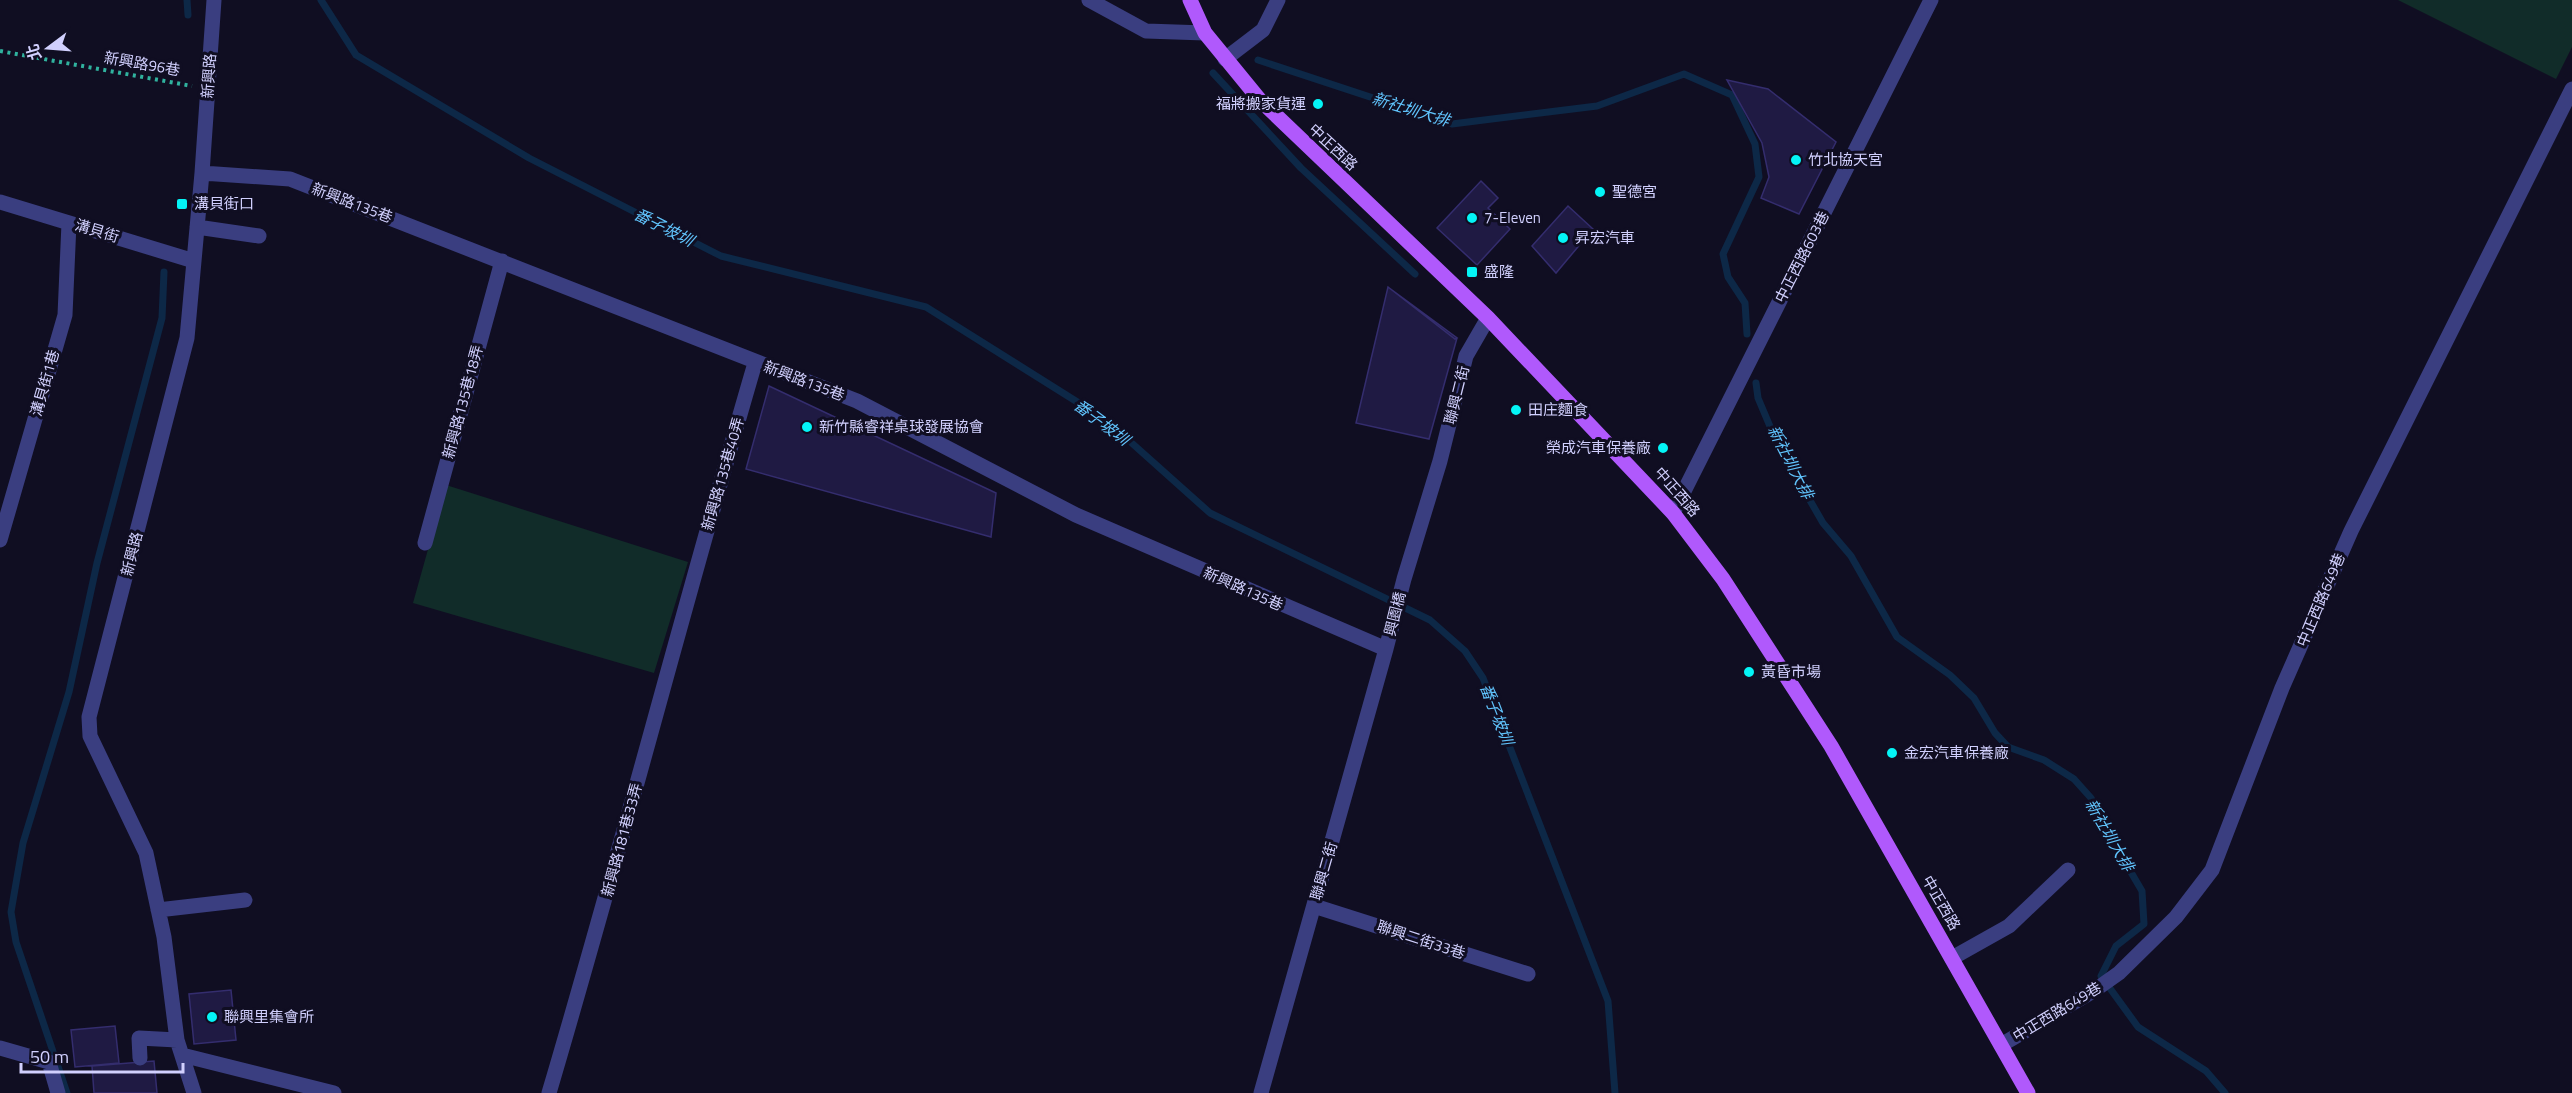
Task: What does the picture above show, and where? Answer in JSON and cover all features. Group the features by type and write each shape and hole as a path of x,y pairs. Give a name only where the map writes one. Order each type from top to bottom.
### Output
{"main road":[{"name":"中正西路","path":"1190,0 1205,33 1225,59 1292,133 1488,318 1673,513 1723,579 1831,746 2028,1093"}],"street":[{"name":"新興路","path":"194,1093 177,1040 164,937 146,853 90,736 89,717 187,338 202,173 214,0"},
{"path":"1089,0 1146,31 1205,33"},
{"path":"1225,59 1263,30 1278,0"},
{"name":"中正西路603巷","path":"1673,513 1930,0"},
{"name":"中正西路649巷","path":"2001,1045 2095,990 2119,973 2176,917 2212,870 2282,688 2351,531 2572,89"},
{"name":"新興路135巷","path":"202,173 290,179 755,363 857,401 1076,515 1386,649"},
{"name":"溝貝街","path":"0,202 194,261"},
{"name":"溝貝街1巷","path":"0,540 65,315 69,223"},
{"path":"197,227 259,236"},
{"name":"新興路135巷18弄","path":"425,543 502,261"},
{"name":"聯興二街","path":"1404,579 1440,461 1466,356 1488,318"},
{"name":"新興路135巷40弄","path":"690,586 755,363"},
{"name":"興園橋","path":"1386,649 1404,579"},
{"name":"新興路181巷33弄","path":"549,1093 604,908 690,586"},
{"name":"聯興二街","path":"1261,1093 1386,649"},
{"path":"1952,958 2009,926 2068,870"},
{"path":"158,910 245,900"},
{"name":"聯興二街33巷","path":"1314,906 1528,974"},
{"path":"140,1058 139,1038 177,1040"},
{"path":"0,1048 50,1062 58,1093"},
{"path":"182,1055 334,1093"}],"path":[{"name":"新興路96巷","path":"0,51 208,89"}],"green space":[{"path":"2398,0 2572,0 2572,47 2556,79"},
{"path":"446,485 688,562 654,673 413,603"}],"building":[{"name":"竹北協天宮","path":"1727,80 1768,89 1836,142 1799,214 1761,198 1769,177 1762,143"},
{"name":"7-Eleven","path":"1481,181 1498,198 1488,208 1510,229 1477,265 1437,228"},
{"name":"昇宏汽車","path":"1568,206 1593,229 1556,273 1532,246"},
{"path":"1388,287 1457,338 1429,439 1356,423"},
{"path":"1388,287 1457,338 1455,339"},
{"name":"新竹縣睿祥桌球發展協會","path":"769,386 996,493 991,537 746,469"},
{"name":"聯興里集會所","path":"231,990 236,1040 194,1044 189,994"},
{"path":"115,1026 119,1063 75,1067 71,1030"},
{"path":"154,1061 157,1093 94,1093 92,1066"}],"waterway":[{"path":"187,0 188,15"},
{"name":"番子坡圳","path":"321,0 356,55 529,158 721,256 926,307 1106,420 1210,513 1430,620 1465,651 1483,678 1608,1001 1615,1093"},
{"name":"新社圳大排","path":"1258,60 1452,124 1597,106 1684,74 1732,95 1755,144 1759,177 1723,254 1728,277 1745,303 1747,334"},
{"path":"1213,73 1301,168 1415,274"},
{"path":"67,1093 16,942 11,912 23,843 69,692 97,563 162,318 164,272"},
{"name":"新社圳大排","path":"1756,383 1758,398 1777,443 1823,523 1851,556 1897,637 1950,675 1974,698 1995,733 2008,747 2044,760 2074,779 2091,798 2105,828 2142,891 2144,924 2116,946 2101,976 2138,1027 2206,1071 2225,1093"}],"place":[{"name":"福將搬家貨運","path":"1318,104"},
{"name":"竹北協天宮","path":"1796,160"},
{"name":"聖德宮","path":"1600,192"},
{"name":"溝貝街口","path":"182,204"},
{"name":"7-Eleven","path":"1472,218"},
{"name":"昇宏汽車","path":"1563,238"},
{"name":"盛隆","path":"1472,272"},
{"name":"田庄麵食","path":"1516,410"},
{"name":"新竹縣睿祥桌球發展協會","path":"807,427"},
{"name":"榮成汽車保養廠","path":"1663,448"},
{"name":"黃昏市場","path":"1749,672"},
{"name":"金宏汽車保養廠","path":"1892,753"},
{"name":"聯興里集會所","path":"212,1017"}]}
